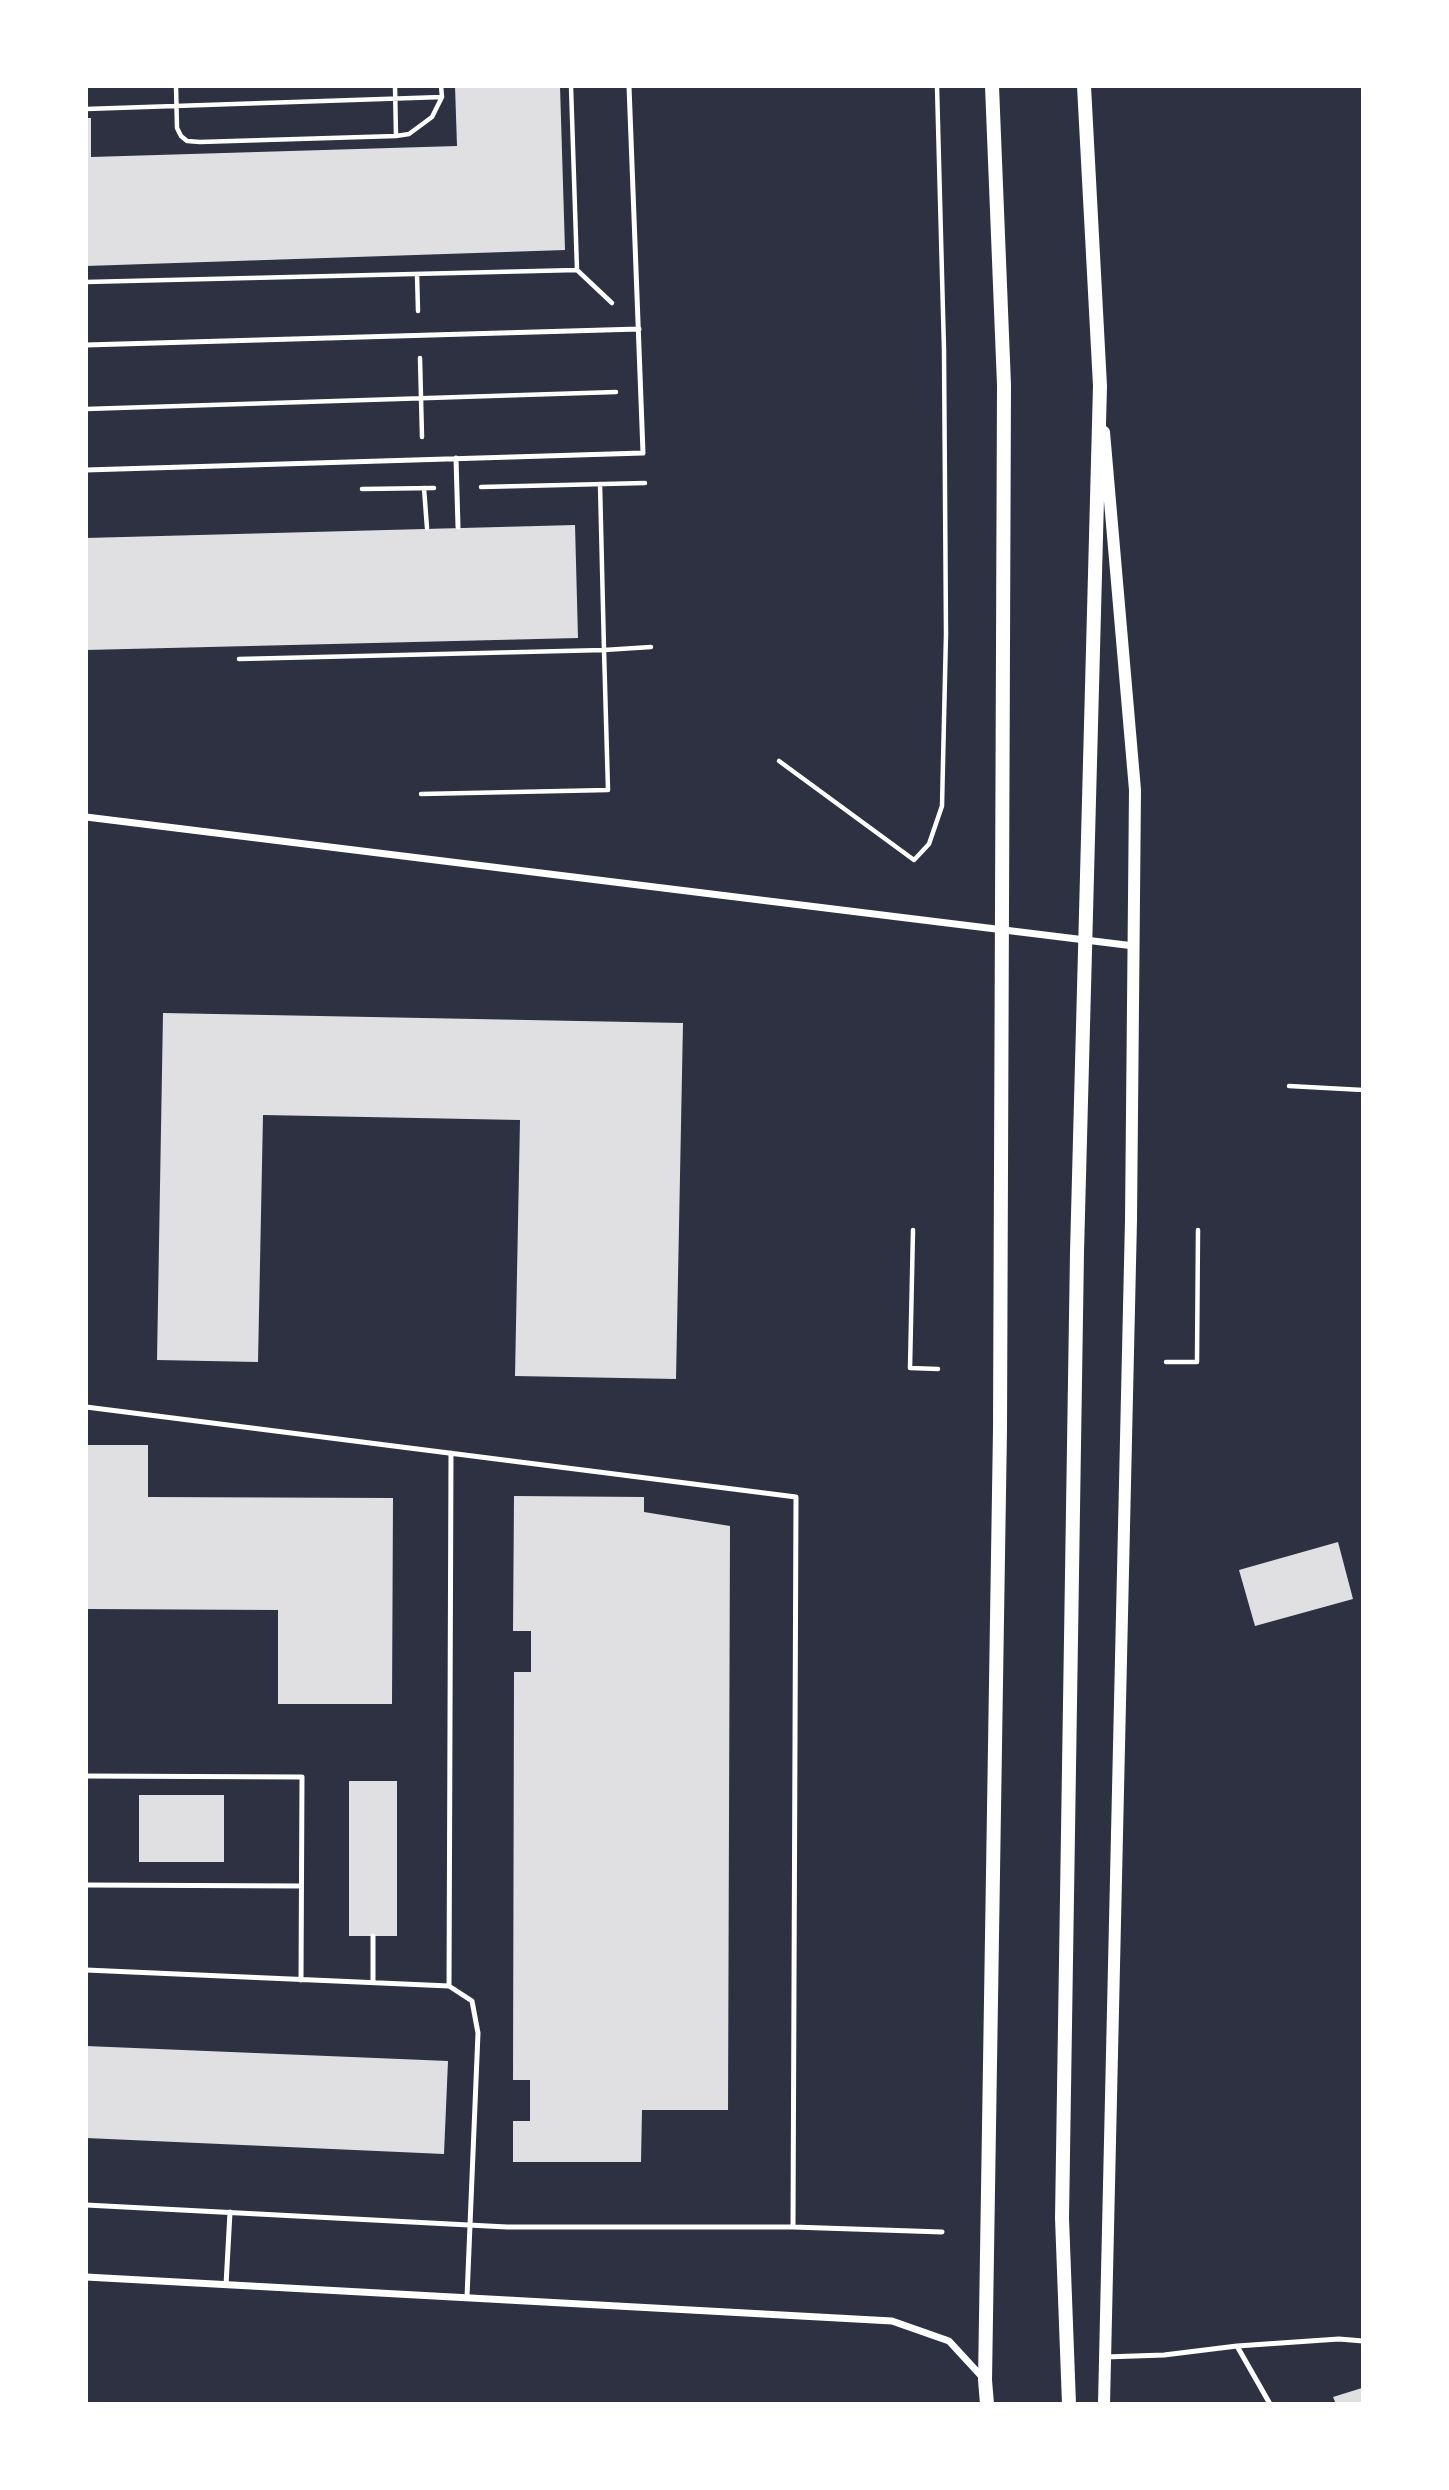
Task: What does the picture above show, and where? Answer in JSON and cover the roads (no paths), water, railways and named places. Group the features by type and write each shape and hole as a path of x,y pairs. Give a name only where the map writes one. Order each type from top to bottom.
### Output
{"main road":[{"path":"987,2404 985,2380 1000,1429 1004,385 992,86"},
{"path":"1069,2404 1062,2218 1077,1252 1100,386 1084,86"}],"street":[{"path":"1100,386 1135,790 1131,1220 1104,2404"},
{"path":"86,817 1134,946"},
{"path":"86,2277 891,2321 949,2341 985,2380"}],"lane":[{"path":"86,470 643,453 629,86"},
{"path":"86,345 639,329"},
{"path":"456,458 458,527"},
{"path":"86,1407 796,1497 793,2227"},
{"path":"449,1986 451,1453"},
{"path":"86,1776 302,1777 301,1980"},
{"path":"86,1885 301,1886"},
{"path":"373,1936 373,1982"},
{"path":"86,1970 449,1986 472,2001 478,2034 467,2297"},
{"path":"86,2205 507,2227 793,2227 942,2232"},
{"path":"226,2285 230,2212"},
{"path":"1105,2357 1164,2356 1237,2346 1339,2339 1363,2341"},
{"path":"1237,2346 1270,2404"}]}
